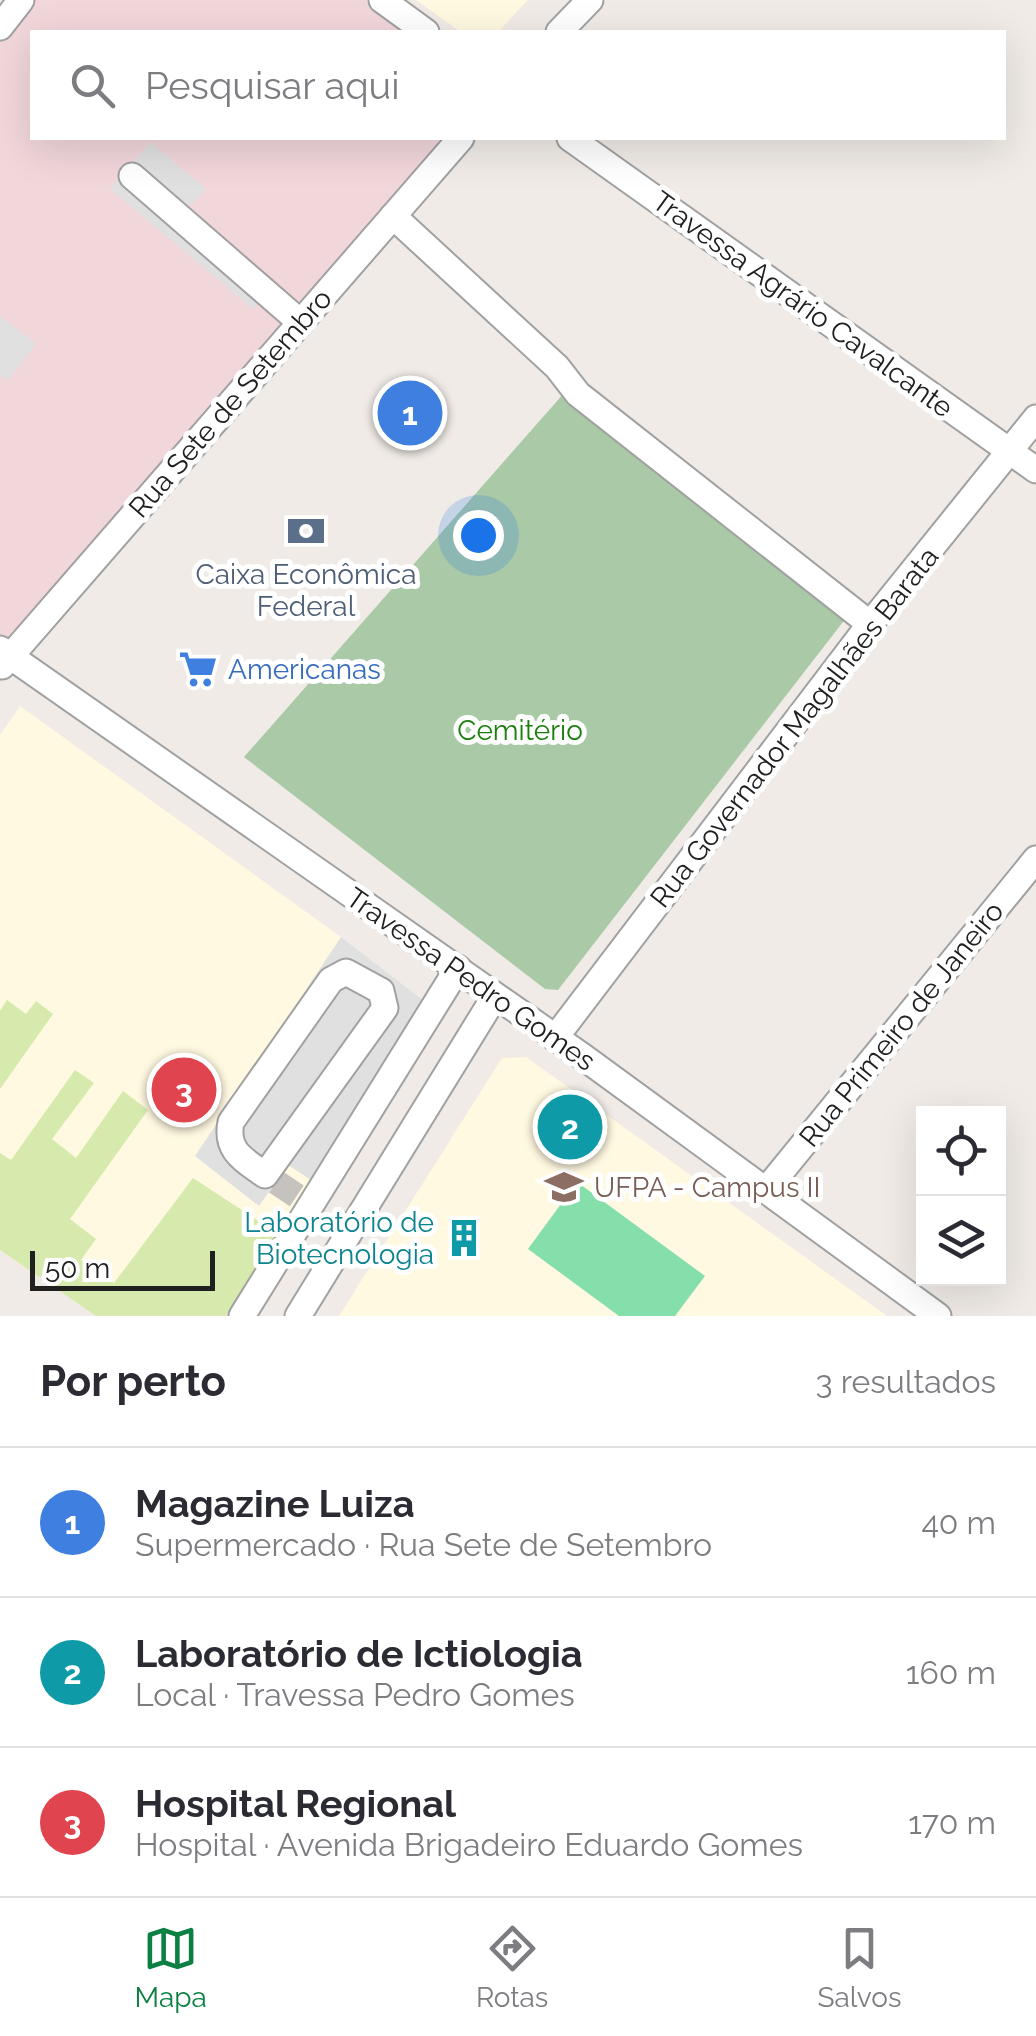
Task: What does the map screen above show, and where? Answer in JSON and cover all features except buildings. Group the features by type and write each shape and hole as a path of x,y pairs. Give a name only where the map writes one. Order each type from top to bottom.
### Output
{"street":[{"path":"1,22 21,0"},
{"path":"382,0 423,30"},
{"path":"561,30 590,0"},
{"name":"Rua Sete de Setembro","path":"3,658 459,140"},
{"name":"Travessa Agrário Cavalcante","path":"573,140 1036,470"},
{"path":"132,176 300,322"},
{"path":"393,216 556,367 578,394 870,624"},
{"name":"Rua Governador Magalhães Barata","path":"555,1038 870,624 1036,418"},
{"name":"Travessa Pedro Gomes","path":"3,658 458,968 938,1316"},
{"name":"Rua Primeiro de Janeiro","path":"766,1190 1036,859"},
{"path":"242,1316 305,1202 458,968"},
{"path":"338,974 354,974 381,991 385,1008 270,1178 234,1153 230,1144 231,1122 331,980 338,974"},
{"path":"298,1316 496,996"}],"shaded area":[{"path":"29,0 366,0 407,30 30,30 30,140 450,140 9,648 0,642 0,37"},
{"path":"416,0 528,0 500,30 458,30"},
{"path":"150,142 206,189 185,211 272,286 253,309 110,189"},
{"path":"0,316 36,344 7,381 0,375"},
{"path":"20,706 423,1000 226,1316 96,1316 0,1250 0,735"},
{"path":"341,937 423,1000 311,1180 288,1165 259,1206 195,1156"},
{"name":"UFPA - Campus II","path":"526,1057 887,1316 339,1316 502,1058"}],"green space":[{"name":"Cemitério","path":"565,392 846,618 558,990 545,989 244,757"},
{"path":"7,1000 26,1014 36,1001 53,1014 0,1089 0,1011"},
{"path":"75,1070 94,1083 52,1139 76,1158 123,1091 148,1110 70,1219 96,1239 81,1260 114,1283 193,1178 277,1233 226,1316 96,1316 0,1250 0,1153 11,1160"},
{"path":"577,1182 705,1276 675,1316 619,1316 528,1249"}],"tunnel":[{"path":"276,1182 300,1198"}],"place":[{"name":"Magazine Luiza","path":"410,413"},
{"name":"Caixa Econômica Federal","path":"306,531"},
{"name":"Americanas","path":"198,669"},
{"name":"Hospital Regional","path":"184,1090"},
{"name":"Laboratório de Ictiologia","path":"570,1127"},
{"name":"UFPA - Campus II","path":"564,1187"},
{"name":"Laboratório de Biotecnologia","path":"464,1238"}]}
